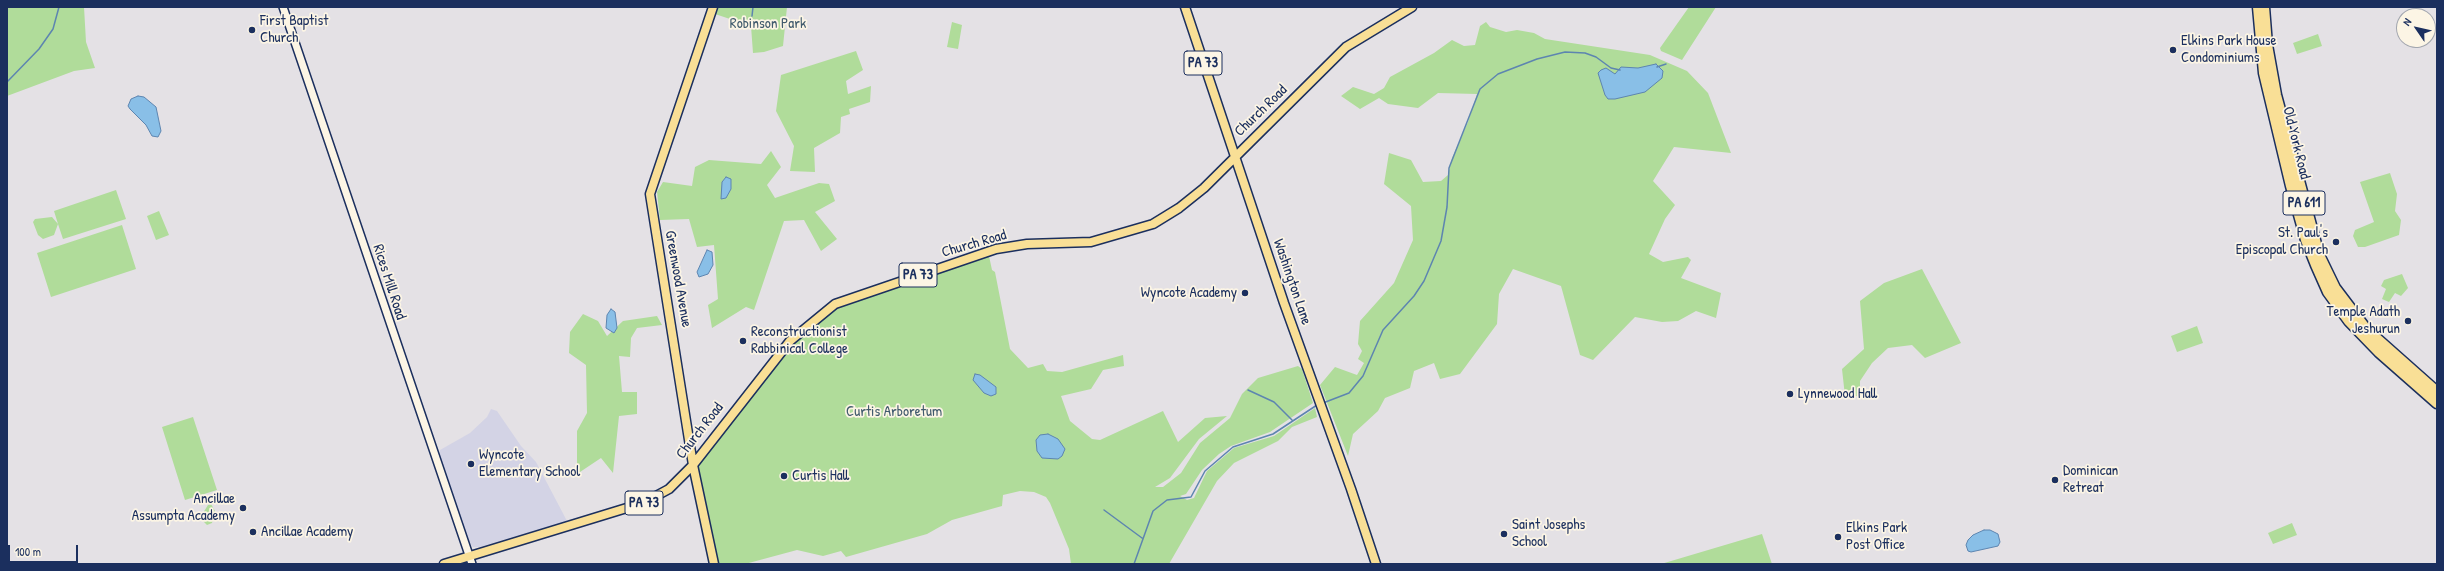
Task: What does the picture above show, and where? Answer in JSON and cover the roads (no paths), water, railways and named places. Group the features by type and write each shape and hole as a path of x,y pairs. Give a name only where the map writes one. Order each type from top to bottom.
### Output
{"highway":[{"name":"Old York Road","path":"2258,7 2264,73 2293,194 2306,240 2328,292 2350,321 2378,352 2437,403"},
{"name":"Old York Road","path":"2264,7 2267,45 2276,95 2319,255 2335,288 2366,329 2437,392"}],"main road":[{"name":"Greenwood Avenue","path":"713,7 650,194 693,465 714,564"},
{"name":"Washington Lane","path":"1185,7 1310,376 1376,564"},
{"name":"Church Road","path":"444,564 471,560 643,503 669,489 693,465 790,341 835,304 996,250 1027,244 1091,242 1153,224 1185,203 1235,157 1346,48 1412,7"}],"street":[{"name":"Rices Mill Road","path":"283,7 471,560"}],"water":[{"path":"1656,64 1663,71 1662,78 1645,92 1615,99 1608,99 1605,95 1598,73 1601,70 1606,68 1615,74 1621,67 1638,68"},
{"path":"138,96 144,97 156,107 161,131 158,137 152,136 146,125 128,106 131,99"},
{"path":"726,177 731,179 731,189 726,198 721,199 722,182"},
{"path":"707,250 712,252 713,265 708,274 699,277 697,272"},
{"path":"611,309 615,312 617,328 614,333 606,328 607,315"},
{"path":"975,374 980,375 996,387 996,394 991,396 984,393 973,380"},
{"path":"1048,434 1058,439 1065,449 1062,456 1058,459 1042,458 1037,451 1036,440 1040,435"},
{"path":"1984,530 1990,530 1998,534 2000,542 1998,546 1971,552 1968,551 1966,545 1968,540 1973,535"}],"waterway":[{"path":"7,82 39,49 53,29 59,7"},
{"path":"752,16 753,7"},
{"path":"1323,403 1349,393 1363,376 1383,330 1414,296 1424,281 1441,241 1447,207 1449,168 1480,89 1498,74 1537,59 1565,52 1585,53 1596,57 1611,68 1620,70"},
{"path":"1657,67 1666,64"},
{"path":"1248,390 1274,402 1292,420"},
{"path":"1134,564 1153,511 1167,500 1191,497 1205,471 1233,447 1273,434 1317,405"},
{"path":"1104,510 1142,538"}],"place":[{"name":"First Baptist Church","path":"252,30"},
{"name":"Elkins Park House Condominiums","path":"2173,50"},
{"name":"St. Paul's Episcopal Church","path":"2336,242"},
{"name":"Wyncote Academy","path":"1245,293"},
{"name":"Temple Adath Jeshurun","path":"2408,321"},
{"name":"Reconstructionist Rabbinical College","path":"743,341"},
{"name":"Lynnewood Hall","path":"1790,394"},
{"name":"Wyncote Elementary School","path":"471,464"},
{"name":"Curtis Hall","path":"784,476"},
{"name":"Dominican Retreat","path":"2055,480"},
{"name":"Ancillae Assumpta Academy","path":"243,508"},
{"name":"Ancillae Academy","path":"253,532"},
{"name":"Saint Josephs School","path":"1504,534"},
{"name":"Elkins Park Post Office","path":"1838,537"}],"park label":[{"name":"Robinson Park","path":"768,24"},
{"name":"Curtis Arboretum","path":"894,412"}]}
